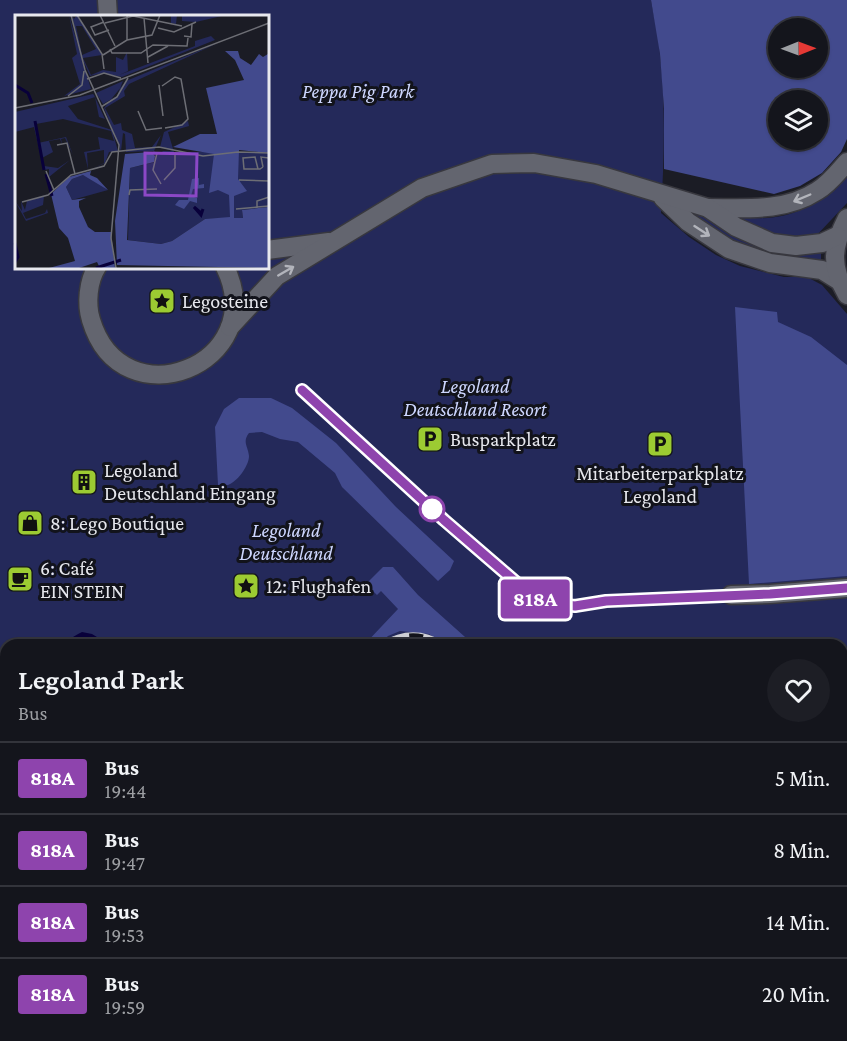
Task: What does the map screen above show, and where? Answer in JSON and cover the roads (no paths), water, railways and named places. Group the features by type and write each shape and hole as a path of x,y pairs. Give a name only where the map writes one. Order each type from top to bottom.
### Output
{"street":[{"path":"708,208 758,208 794,202 817,192 847,162"},
{"path":"97,268 88,292 89,314 95,334 107,352 124,366 144,374 165,376 187,371 206,361 220,345 230,327 277,276 422,188 492,164 534,163 570,168 658,192 708,208 736,227 772,243 796,246 822,243 837,236"},
{"path":"658,192 688,222 729,249 770,263 822,270 838,279"},
{"path":"847,218 837,236 834,258 838,279 847,296"},
{"path":"268,250 337,241"},
{"path":"225,268 231,280 234,304 230,327"},
{"path":"731,594 770,594 847,588"}],"railway":[{"path":"395,639 405,636 420,636 430,639"}],"place":[{"name":"Legosteine","path":"162,301"},
{"name":"Busparkplatz","path":"430,439"},
{"name":"Mitarbeiterparkplatz Legoland","path":"660,444"},
{"name":"Legoland Deutschland Eingang","path":"84,482"},
{"name":"8: Lego Boutique","path":"30,523"},
{"name":"6: Café EIN STEIN","path":"20,579"},
{"name":"12: Flughafen","path":"246,586"}],"park label":[{"name":"Peppa Pig Park","path":"358,91"},
{"name":"Legoland Deutschland Resort","path":"475,398"},
{"name":"Legoland Deutschland","path":"286,542"}]}
